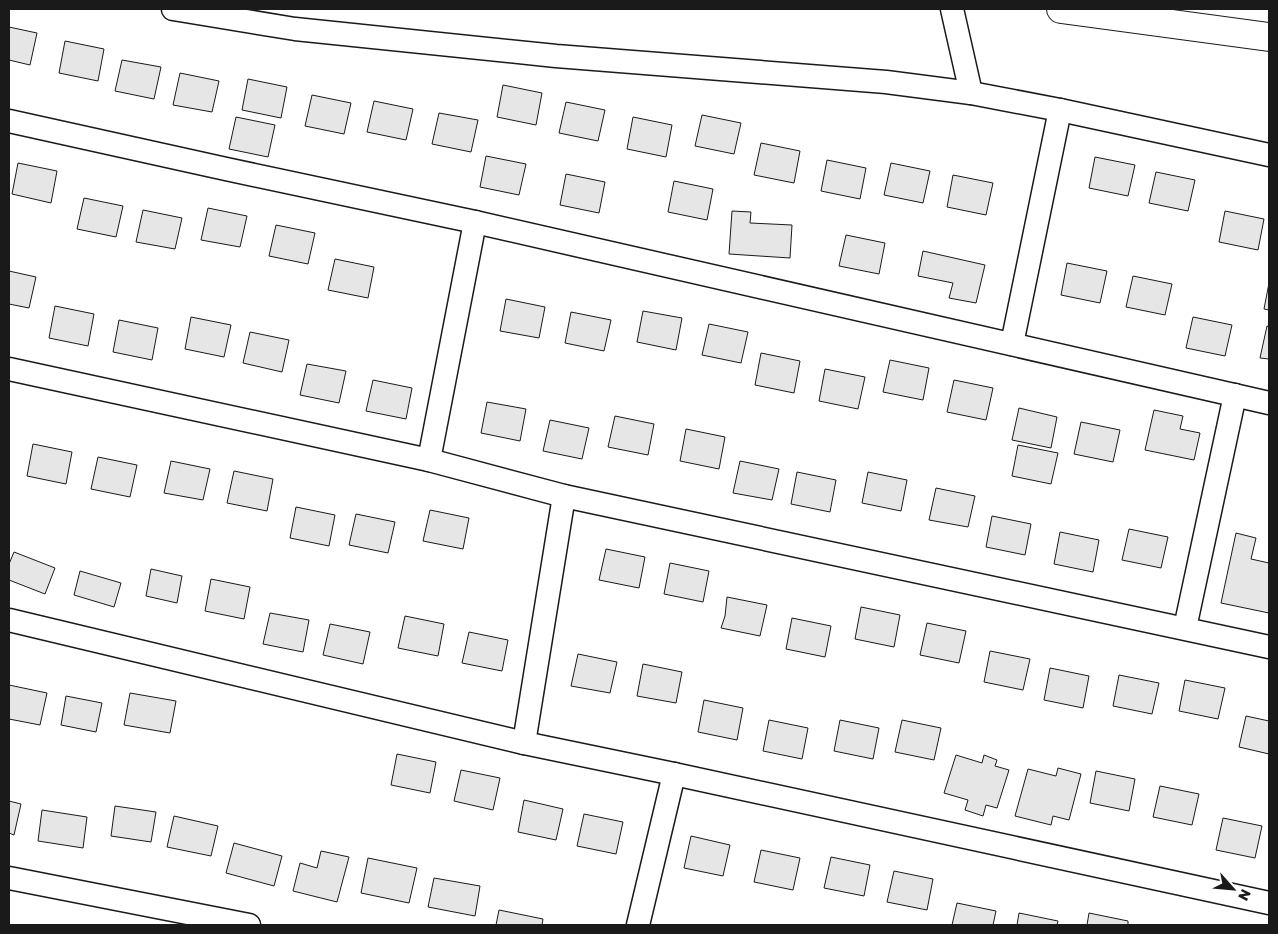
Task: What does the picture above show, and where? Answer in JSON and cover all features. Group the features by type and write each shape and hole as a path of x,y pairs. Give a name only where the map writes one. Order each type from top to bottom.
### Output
{"street":[{"path":"173,9 295,29 556,56 886,82 971,93 1269,155"},
{"path":"952,9 971,93"},
{"path":"1061,9 1269,36"},
{"path":"1012,344 1060,110"},
{"path":"9,121 476,222 1269,403"},
{"path":"429,460 476,222"},
{"path":"9,369 429,460 564,496 1269,647"},
{"path":"1185,628 1235,395"},
{"path":"524,743 564,496"},
{"path":"9,620 524,743 1269,903"},
{"path":"638,925 674,774"},
{"path":"9,878 249,925"}],"building":[{"path":"9,27 37,33 30,65 9,60"},
{"path":"65,41 104,49 98,81 59,73"},
{"path":"122,60 161,67 154,99 115,91"},
{"path":"180,73 219,81 212,112 173,105"},
{"path":"248,79 287,87 281,118 242,110"},
{"path":"503,85 542,93 536,125 497,117"},
{"path":"312,95 351,103 344,134 305,126"},
{"path":"374,101 413,109 406,140 367,132"},
{"path":"566,102 605,110 598,141 559,133"},
{"path":"439,113 478,120 471,152 432,144"},
{"path":"702,115 741,123 734,154 695,146"},
{"path":"236,117 275,125 268,157 229,149"},
{"path":"633,117 672,125 666,157 627,149"},
{"path":"761,143 800,151 794,183 754,175"},
{"path":"486,156 526,164 519,195 480,187"},
{"path":"1095,157 1135,165 1128,196 1089,188"},
{"path":"827,160 866,168 860,199 821,191"},
{"path":"18,163 57,171 51,203 12,194"},
{"path":"891,163 930,171 923,203 884,195"},
{"path":"1156,172 1195,180 1188,211 1149,203"},
{"path":"566,174 605,182 599,213 560,205"},
{"path":"953,175 993,183 986,215 947,207"},
{"path":"674,181 713,189 707,220 668,212"},
{"path":"84,198 123,206 116,237 77,229"},
{"path":"208,208 247,216 240,247 201,240"},
{"path":"143,210 182,218 175,249 136,242"},
{"path":"732,211 751,212 750,223 792,225 790,258 729,254"},
{"path":"1225,211 1264,219 1258,250 1219,242"},
{"path":"276,225 315,233 308,264 269,256"},
{"path":"846,235 885,243 879,274 839,266"},
{"path":"923,251 985,265 976,303 949,298 953,283 918,276"},
{"path":"335,259 374,267 368,298 328,290"},
{"path":"1067,263 1107,271 1100,303 1061,295"},
{"path":"9,271 36,277 29,308 9,304"},
{"path":"1133,276 1172,284 1165,315 1126,307"},
{"path":"1269,283 1269,310 1264,309"},
{"path":"506,299 545,307 539,338 500,331"},
{"path":"55,306 94,314 88,346 49,338"},
{"path":"643,311 682,318 676,350 637,342"},
{"path":"571,312 611,320 604,351 565,343"},
{"path":"191,317 231,325 224,357 185,349"},
{"path":"1193,317 1232,325 1225,356 1186,348"},
{"path":"119,320 158,328 152,360 113,352"},
{"path":"709,324 748,332 741,363 702,355"},
{"path":"1267,326 1269,327 1269,359 1260,358"},
{"path":"250,332 289,340 282,372 243,363"},
{"path":"761,353 800,361 794,393 755,385"},
{"path":"890,360 929,368 923,400 883,392"},
{"path":"307,364 346,371 339,403 300,395"},
{"path":"825,369 865,377 858,409 819,401"},
{"path":"373,380 412,388 406,419 366,411"},
{"path":"954,380 993,388 986,420 947,412"},
{"path":"487,402 526,409 520,441 481,433"},
{"path":"1019,408 1057,417 1051,448 1012,440"},
{"path":"1154,410 1183,416 1180,429 1200,433 1194,460 1145,450"},
{"path":"615,416 654,424 648,455 608,447"},
{"path":"550,420 589,428 582,459 543,451"},
{"path":"1081,422 1120,430 1113,462 1074,454"},
{"path":"686,429 725,437 719,469 680,461"},
{"path":"33,444 72,452 66,484 27,476"},
{"path":"1018,445 1058,453 1051,484 1012,476"},
{"path":"98,457 137,465 130,497 91,489"},
{"path":"171,461 210,469 203,500 164,493"},
{"path":"740,461 779,469 772,500 733,493"},
{"path":"234,471 273,479 267,511 227,503"},
{"path":"797,472 836,480 830,512 791,504"},
{"path":"868,472 907,480 901,511 862,503"},
{"path":"936,488 975,496 968,527 929,520"},
{"path":"296,507 335,515 329,546 290,538"},
{"path":"430,510 469,518 463,549 423,541"},
{"path":"356,514 395,522 388,553 349,545"},
{"path":"992,516 1031,524 1025,555 986,547"},
{"path":"1129,529 1168,537 1161,568 1122,560"},
{"path":"1060,532 1099,540 1093,572 1054,564"},
{"path":"1236,533 1256,538 1251,559 1269,563 1269,613 1221,603"},
{"path":"606,549 645,557 639,588 599,580"},
{"path":"14,552 55,568 45,594 9,580 9,564"},
{"path":"670,563 709,571 703,602 664,594"},
{"path":"151,569 182,576 177,603 146,596"},
{"path":"80,571 121,583 114,607 74,595"},
{"path":"211,579 250,587 244,619 205,611"},
{"path":"727,597 767,605 760,636 721,628 725,616"},
{"path":"861,607 900,615 894,647 855,639"},
{"path":"270,613 309,620 303,652 263,644"},
{"path":"405,616 444,624 438,656 398,648"},
{"path":"792,618 831,626 825,657 786,649"},
{"path":"927,623 966,631 959,663 920,655"},
{"path":"330,624 370,632 363,664 323,655"},
{"path":"469,632 508,640 502,671 462,663"},
{"path":"990,651 1030,659 1023,690 984,682"},
{"path":"578,654 617,662 610,693 571,686"},
{"path":"643,664 682,672 676,703 637,696"},
{"path":"1050,668 1089,676 1083,708 1044,700"},
{"path":"1119,675 1159,683 1152,714 1113,706"},
{"path":"1185,680 1225,688 1218,719 1179,711"},
{"path":"9,685 47,693 40,725 9,719"},
{"path":"130,693 176,701 170,733 124,725"},
{"path":"66,696 102,703 96,732 61,725"},
{"path":"704,700 743,708 737,740 698,732"},
{"path":"1246,716 1269,721 1269,754 1239,747"},
{"path":"769,720 808,728 802,759 763,751"},
{"path":"840,720 879,728 873,759 834,751"},
{"path":"902,720 941,728 934,760 895,752"},
{"path":"397,754 436,762 430,793 391,785"},
{"path":"956,755 982,763 984,755 997,760 995,766 1009,770 997,808 986,805 983,816 965,810 968,800 944,793"},
{"path":"1058,768 1081,774 1069,820 1053,816 1051,825 1015,816 1028,769 1056,776"},
{"path":"461,770 500,778 493,810 454,801"},
{"path":"1096,771 1135,779 1129,811 1090,803"},
{"path":"1160,786 1199,794 1192,825 1153,817"},
{"path":"524,800 563,809 556,840 518,832"},
{"path":"9,801 21,804 14,835 9,833"},
{"path":"115,806 156,812 151,842 111,836"},
{"path":"42,810 87,817 83,848 38,841"},
{"path":"584,814 623,822 616,854 577,846"},
{"path":"174,816 218,826 211,856 167,847"},
{"path":"1223,818 1262,826 1255,858 1216,850"},
{"path":"691,836 730,845 723,876 684,868"},
{"path":"234,843 282,856 274,886 226,873"},
{"path":"761,850 800,858 793,890 754,882"},
{"path":"321,851 349,857 337,902 293,891 300,863 317,868"},
{"path":"831,857 870,865 864,896 824,888"},
{"path":"368,858 417,868 409,903 361,893"},
{"path":"894,871 933,879 927,910 887,902"},
{"path":"434,878 480,886 475,916 428,907"},
{"path":"957,903 996,911 993,925 952,925"},
{"path":"499,910 543,919 542,925 496,925"},
{"path":"1019,913 1058,921 1057,925 1017,925"},
{"path":"1089,913 1128,921 1128,925 1087,925"}]}
